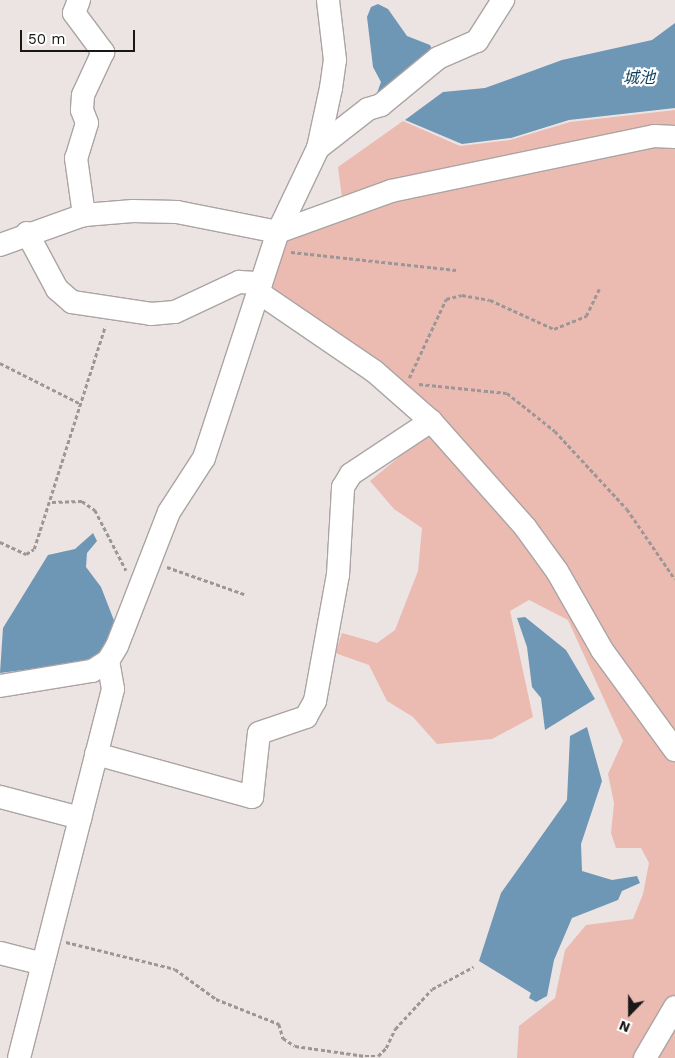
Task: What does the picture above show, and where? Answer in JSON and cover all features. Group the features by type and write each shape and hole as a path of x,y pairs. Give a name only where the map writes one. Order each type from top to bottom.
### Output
{"street":[{"path":"79,0 74,13 103,52 83,95 82,110 87,122 76,158 84,215"},
{"path":"19,1058 43,964 53,939 80,818 113,689 108,661 169,512 204,458 275,241 318,148 335,60 328,0"},
{"path":"318,148 368,109 381,105 438,58 477,41 503,0"},
{"path":"0,245 27,233 84,215 177,212 275,241 392,191 638,139 675,137"},
{"path":"27,233 57,289 72,302 112,306 151,314 175,312 239,282 259,288 374,371 405,388 431,422 525,527 557,571 602,650 675,750"},
{"path":"96,754 252,796 259,733 306,717 315,701 338,575 343,487 351,474 431,422"},
{"path":"0,686 92,671 108,661"},
{"path":"0,797 80,818"},
{"path":"0,953 43,964"},
{"path":"645,1058 675,1007"}],"path":[{"path":"275,241 456,270"},
{"path":"599,289 586,316 554,329 490,300 462,295 446,299 405,388 426,387 507,393 555,431 627,509 675,579"},
{"path":"0,542 26,554 34,549 52,502 112,306"},
{"path":"0,363 81,404"},
{"path":"52,502 82,501 95,510 127,572 140,586"},
{"path":"150,561 244,594"},
{"path":"53,939 175,969 216,999 279,1024 283,1038 295,1046 365,1056 378,1056 386,1048 395,1029 432,989 473,967"}],"shaded area":[{"path":"675,110 675,1058 517,1058 519,1026 555,998 565,950 586,925 633,919 643,894 649,863 641,848 616,848 611,833 614,803 608,774 623,741 568,620 529,600 510,611 533,717 492,739 437,744 413,717 387,701 369,665 335,653 342,633 377,643 395,630 418,571 422,528 394,509 370,481 427,434 435,419 267,288 298,215 342,198 338,167 403,121 460,146 510,140 570,122"}],"water":[{"path":"378,4 388,9 407,36 430,45 435,55 376,96 381,82 373,67 367,17 371,7"},
{"name":"城池","path":"675,23 675,108 569,120 511,138 462,144 405,120 443,92 485,88 562,60 652,40"},
{"path":"93,533 97,541 87,553 86,567 101,587 115,623 101,660 0,673 3,628 48,555 75,549"},
{"path":"525,617 566,650 595,699 545,730 541,698 532,687 527,647 517,618"},
{"path":"587,727 602,781 581,844 582,871 612,880 637,876 640,883 622,891 618,900 572,918 554,960 547,996 536,1002 529,998 531,993 479,961 501,893 567,800 570,736"}]}
